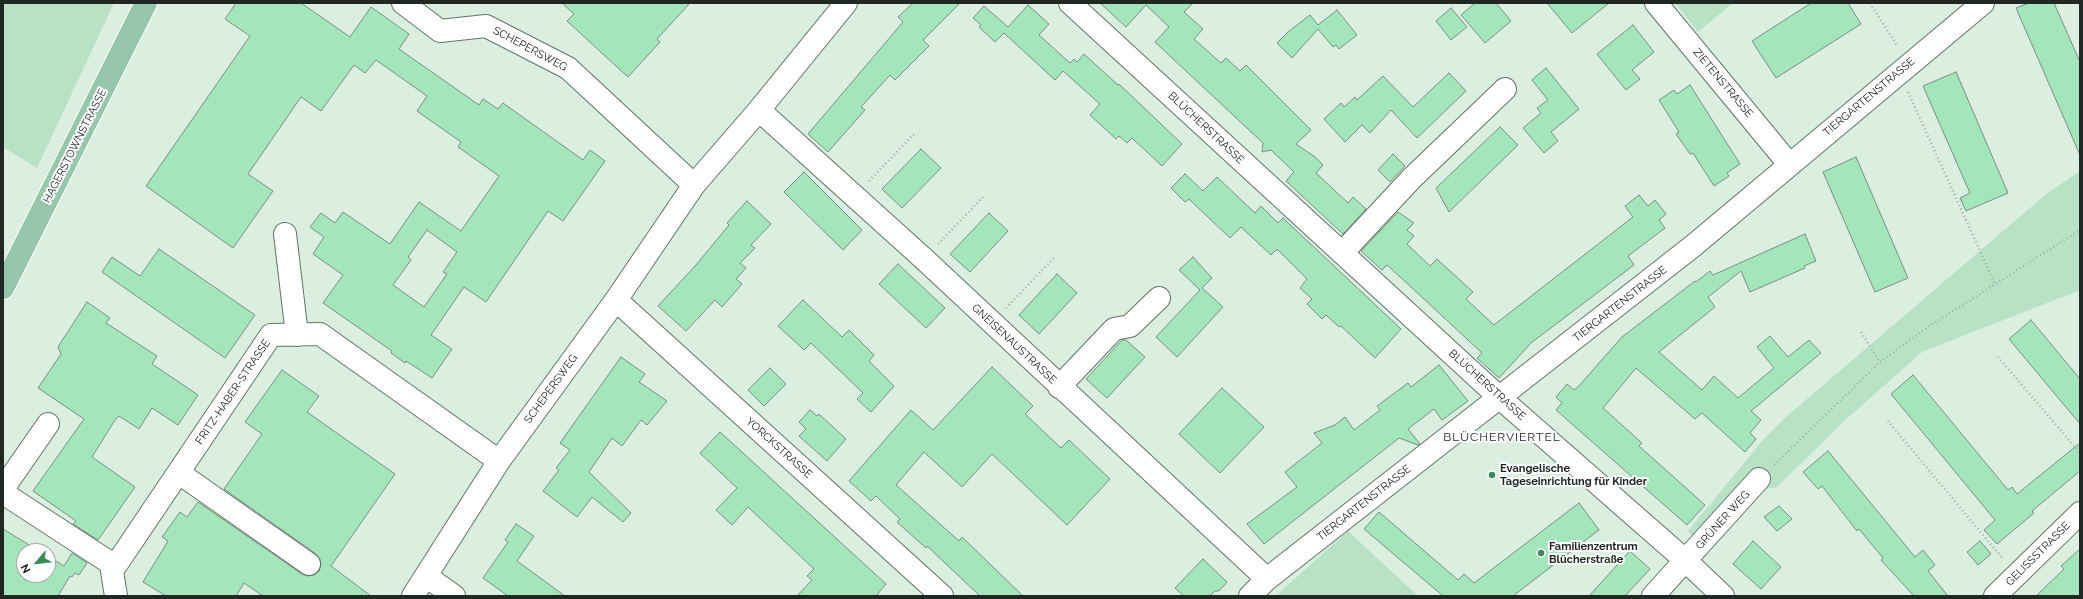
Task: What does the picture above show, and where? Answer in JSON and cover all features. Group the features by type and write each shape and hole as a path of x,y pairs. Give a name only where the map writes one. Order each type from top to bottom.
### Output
{"main road":[{"name":"HAGERSTOWNSTRASSE","path":"3,288 146,3"}],"street":[{"name":"SCHEPERSWEG","path":"404,3 440,31 486,26 568,68 694,185"},
{"name":"SCHEPERSWEG","path":"413,596 498,461 616,300 694,185 760,110 846,3"},
{"name":"BLÜCHERSTRASSE","path":"1070,3 1500,398 1686,561 1723,596"},
{"name":"ZIETENSTRASSE","path":"1656,3 1789,164"},
{"name":"TIERGARTENSTRASSE","path":"1250,596 1266,579 1693,246 1983,3"},
{"path":"1342,253 1412,178 1505,89"},
{"name":"GNEISENAUSTRASSE","path":"760,110 924,259 1059,387 1266,579"},
{"path":"286,234 297,335"},
{"path":"1059,387 1114,330 1130,326 1159,298"},
{"name":"YORCKSTRASSE","path":"616,300 942,596"},
{"name":"FRITZ-HABER-STRASSE","path":"115,566 271,335 320,334 498,461"},
{"path":"3,489 48,424"},
{"path":"179,473 309,564"},
{"name":"GRÜNER WEG","path":"1653,596 1759,479"},
{"path":"3,493 115,566 112,571 116,596"},
{"name":"GELISSSTRASSE","path":"1995,596 2080,513"},
{"path":"426,576 454,596"}],"path":[{"path":"1870,3 1904,68 1995,284"},
{"path":"855,196 916,132"},
{"path":"924,259 984,195"},
{"path":"1759,479 1880,362 1928,327 2079,232"},
{"path":"992,323 1054,258"},
{"path":"1861,332 1880,362"},
{"path":"1998,357 2080,453"},
{"path":"1888,421 2016,575"}],"green space":[{"path":"3,3 114,3 37,168 3,147"},
{"path":"1675,3 1733,3 1698,32"},
{"path":"2080,171 2080,290 1922,352 1842,423 1777,487 1737,495 1697,540 1688,531 1763,440 1787,416 2045,195"},
{"path":"1348,531 1418,596 1276,596 1279,593"}],"building":[{"path":"236,3 301,3 350,37 371,7 409,34 399,49 479,105 483,99 498,109 503,103 583,160 590,150 605,161 563,221 548,211 486,302 464,287 431,335 452,349 432,378 406,361 405,363 391,353 392,351 323,303 343,275 313,254 324,237 310,227 321,213 335,223 343,212 390,244 419,202 461,231 499,176 458,147 461,142 417,111 427,96 376,60 365,73 354,65 321,111 301,97 248,174 273,191 233,248 146,186 250,36 225,19","holes":["427,230 457,252 443,272 447,274 424,307 393,285 411,260 408,257"]},
{"path":"562,3 690,3 657,39 660,42 628,77 567,21 574,14"},
{"path":"913,3 960,3 923,40 929,46 895,80 890,75 861,107 865,110 828,152 808,134 903,22 898,17"},
{"path":"1100,3 1193,3 1184,12 1203,29 1194,39 1221,63 1226,58 1240,71 1246,65 1311,130 1296,144 1315,157 1323,165 1316,173 1348,203 1353,197 1366,209 1343,234 1286,181 1294,172 1271,150 1262,152 1263,143 1155,42 1169,27 1146,5 1126,27"},
{"path":"1475,3 1496,3 1511,21 1485,43 1461,15"},
{"path":"1547,3 1609,3 1572,33"},
{"path":"1811,3 1848,3 1861,24 1776,78 1752,41"},
{"path":"2029,3 2054,3 2080,62 2080,155 2016,8"},
{"path":"1028,5 1049,24 1039,35 1070,63 1074,59 1077,62 1084,54 1118,85 1119,84 1182,144 1162,166 1132,138 1127,143 1119,136 1116,139 1090,115 1100,104 1063,71 1055,80 1004,33 995,42 979,27 981,25 973,18 984,6 1008,27"},
{"path":"1451,8 1467,27 1451,40 1436,21"},
{"path":"1337,10 1357,35 1339,49 1336,45 1333,47 1318,29 1292,58 1277,43 1288,32 1310,15 1318,25"},
{"path":"1633,25 1654,52 1632,70 1640,79 1626,90 1597,54"},
{"path":"1546,68 1579,109 1551,132 1558,141 1544,153 1523,128 1541,113 1537,108 1548,100 1532,80"},
{"path":"1956,72 2008,193 1966,211 1960,198 1970,193 1923,86"},
{"path":"1449,73 1466,91 1417,138 1391,110 1370,133 1362,125 1345,142 1324,119 1341,103 1344,107 1355,97 1357,100 1383,76 1413,107"},
{"path":"1690,85 1740,164 1727,173 1729,176 1714,186 1693,153 1690,154 1676,134 1679,132 1659,100 1674,90 1677,94"},
{"path":"1500,127 1518,145 1449,212 1436,188"},
{"path":"921,149 941,168 902,208 882,189"},
{"path":"1393,154 1405,166 1390,182 1378,170"},
{"path":"1856,157 1908,278 1875,292 1823,172"},
{"path":"804,172 862,230 843,250 784,192"},
{"path":"1185,174 1203,191 1217,177 1255,213 1261,206 1278,223 1283,218 1401,329 1375,358 1341,326 1339,327 1326,315 1322,319 1307,304 1312,299 1300,288 1307,279 1277,249 1271,255 1241,227 1230,238 1189,199 1185,202 1171,188"},
{"path":"1639,195 1648,206 1655,200 1666,214 1659,220 1665,228 1628,256 1634,265 1531,343 1499,378 1477,358 1482,353 1411,287 1387,265 1382,270 1361,251 1398,212 1414,223 1407,230 1414,236 1407,244 1430,266 1437,259 1473,292 1466,299 1494,325 1633,217 1625,206"},
{"path":"747,201 771,224 751,245 755,248 740,263 746,268 736,279 742,284 722,307 715,300 686,331 658,306 696,265 729,225 727,223"},
{"path":"989,213 1008,231 970,272 950,254"},
{"path":"1805,234 1816,261 1804,266 1805,268 1750,292 1741,271 1708,297 1715,307 1659,352 1702,390 1714,376 1738,398 1774,368 1757,347 1770,336 1788,357 1809,340 1821,353 1751,411 1761,420 1750,433 1756,439 1745,452 1702,413 1695,419 1636,368 1603,408 1642,443 1639,446 1705,505 1687,525 1556,410 1562,403 1556,397 1567,384 1574,390 1578,387 1622,337 1710,271 1713,275"},
{"path":"159,249 255,315 225,358 102,272 112,257 140,276"},
{"path":"1193,257 1212,278 1202,288 1223,307 1177,357 1156,337 1200,290 1179,270"},
{"path":"898,264 945,308 926,328 879,284"},
{"path":"1057,274 1077,293 1039,334 1019,315"},
{"path":"803,300 842,337 849,330 874,355 869,361 894,386 871,412 857,399 863,393 811,343 804,350 778,326"},
{"path":"87,302 110,318 106,323 157,356 152,364 198,395 178,425 152,408 139,429 119,416 115,420 92,457 135,487 98,540 73,524 76,521 33,491 84,419 38,388 61,354 58,347"},
{"path":"2031,320 2080,379 2080,424 2009,339"},
{"path":"1122,340 1126,340 1145,357 1107,398 1086,379"},
{"path":"621,357 645,374 639,382 667,401 647,425 641,420 622,446 612,438 589,472 631,513 623,522 592,497 577,517 543,491 559,470 556,468 570,450 560,443"},
{"path":"1439,365 1468,401 1442,420 1434,409 1408,429 1420,444 1418,445 1399,438 1264,544 1247,524 1297,487 1285,472 1322,443 1314,433 1335,425 1345,417 1354,430 1380,410 1377,406 1408,383 1411,387"},
{"path":"992,367 1033,406 1025,414 1061,448 1069,440 1110,479 1067,525 992,454 962,487 924,452 896,485 959,541 962,537 1023,596 980,596 927,546 926,548 897,522 900,519 876,496 871,501 849,481 911,410 933,430"},
{"path":"770,368 786,384 764,406 748,390"},
{"path":"282,370 319,396 307,412 395,474 331,566 371,596 263,596 244,583 236,596 166,596 143,582 168,541 162,537 180,512 187,517 198,502 302,574 308,576 314,575 319,571 321,565 320,559 316,554 224,489 262,434 245,422"},
{"path":"1913,375 2008,490 2012,487 2017,494 2080,443 2080,471 2032,511 2034,513 1997,544 1984,530 1995,520 1891,394"},
{"path":"1222,388 1264,427 1220,473 1179,434"},
{"path":"810,410 817,416 819,414 846,439 827,461 799,436 806,429 799,422"},
{"path":"720,432 886,584 876,596 797,596 812,580 807,576 814,569 748,507 732,525 716,510 737,488 700,453"},
{"path":"1828,451 1915,557 1923,550 1935,565 1928,571 1948,596 1914,596 1881,560 1883,558 1859,529 1857,531 1822,486 1818,489 1803,472"},
{"name":"Familienzentrum Blücherstraße","path":"1579,503 1599,530 1513,596 1441,596 1442,595 1364,529 1379,512 1458,580 1464,574 1474,583"},
{"path":"1779,506 1792,519 1777,531 1764,517"},
{"path":"516,524 534,536 517,561 565,596 508,596 483,578 508,542 505,540"},
{"path":"3,529 26,543 16,543 16,583 56,583 56,561 64,566 72,553 87,563 79,575 75,573 72,577 70,576 58,596 3,596"},
{"path":"1753,541 1781,567 1761,589 1733,564"},
{"path":"1980,541 1991,554 1978,565 1967,552"},
{"path":"2080,549 2080,596 2036,596 2064,569 2061,566"},
{"path":"1630,551 1650,569 1625,596 1589,596"},
{"path":"1203,559 1227,582 1219,591 1215,591 1210,596 1184,596 1175,588"}],"place":[{"name":"Evangelische Tageseinrichtung für Kinder","path":"1492,475"},
{"name":"Familienzentrum Blücherstraße","path":"1541,553"}],"district":[{"name":"BLÜCHERVIERTEL","path":"1502,437"}]}
